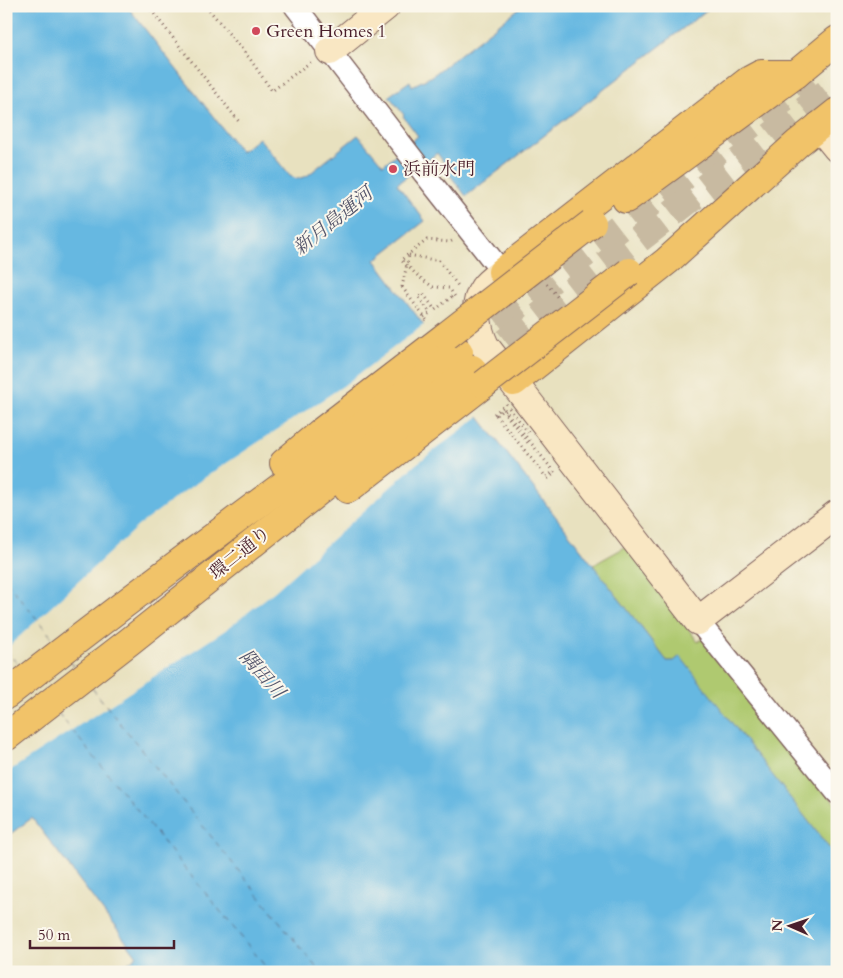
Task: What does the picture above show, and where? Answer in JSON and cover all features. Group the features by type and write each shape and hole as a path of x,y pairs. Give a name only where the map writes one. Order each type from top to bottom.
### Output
{"main road":[{"path":"110,614 321,432 592,223 796,74 837,40"},
{"path":"502,272 748,82 761,74 796,74"},
{"path":"130,641 359,482 629,272 837,103"},
{"path":"514,382 667,261 828,119"},
{"name":"環二通り","path":"6,695 110,614 378,415 466,360 130,641 6,737"}],"street":[{"path":"295,6 321,56 399,141 502,272 484,287 479,300 477,318 479,333 486,346 698,621 837,794"},
{"path":"321,56 386,6"},
{"path":"828,119 837,148"},
{"path":"698,621 837,514"}],"path":[{"path":"148,6 240,123"},
{"path":"206,6 250,59 272,91 321,56"},
{"path":"456,237 450,242 427,240 401,260 433,287 448,288 459,302"},
{"path":"523,254 583,328"},
{"path":"454,295 435,310 422,293 418,296 430,313 424,317 402,287 408,255 439,261 456,283"},
{"path":"507,415 552,473 546,477 496,414 504,409 555,473 546,480 494,414 506,404 529,433"}],"green space":[{"path":"627,546 698,642 704,637 837,806 837,858 680,657 674,661 667,661 593,565"}],"water":[{"path":"6,6 127,6 241,152 259,138 290,176 297,179 307,176 358,135 383,165 418,136 389,96 410,81 412,86 432,76 522,6 712,6 466,196 443,166 445,164 437,153 397,184 425,221 375,260 441,348 442,369 667,661 674,661 680,656 837,858 837,972 117,972 137,956 32,818 6,837"}],"pier":[{"path":"426,323 444,347 440,362 481,415 415,465 275,591 227,629 6,773 6,649 138,526 186,490 343,386"}],"ferry route":[{"path":"6,581 54,640"},
{"path":"6,650 21,668"},
{"path":"70,661 75,667"},
{"path":"92,688 320,972"},
{"path":"58,713 270,972"}],"tunnel":[{"path":"464,348 811,78"},
{"path":"473,368 837,85"}],"place":[{"name":"Green Homes 1","path":"256,31"},
{"name":"浜前水門","path":"393,169"}],"water label":[{"name":"新月島運河","path":"333,221"},
{"name":"隅田川","path":"262,674"}]}
